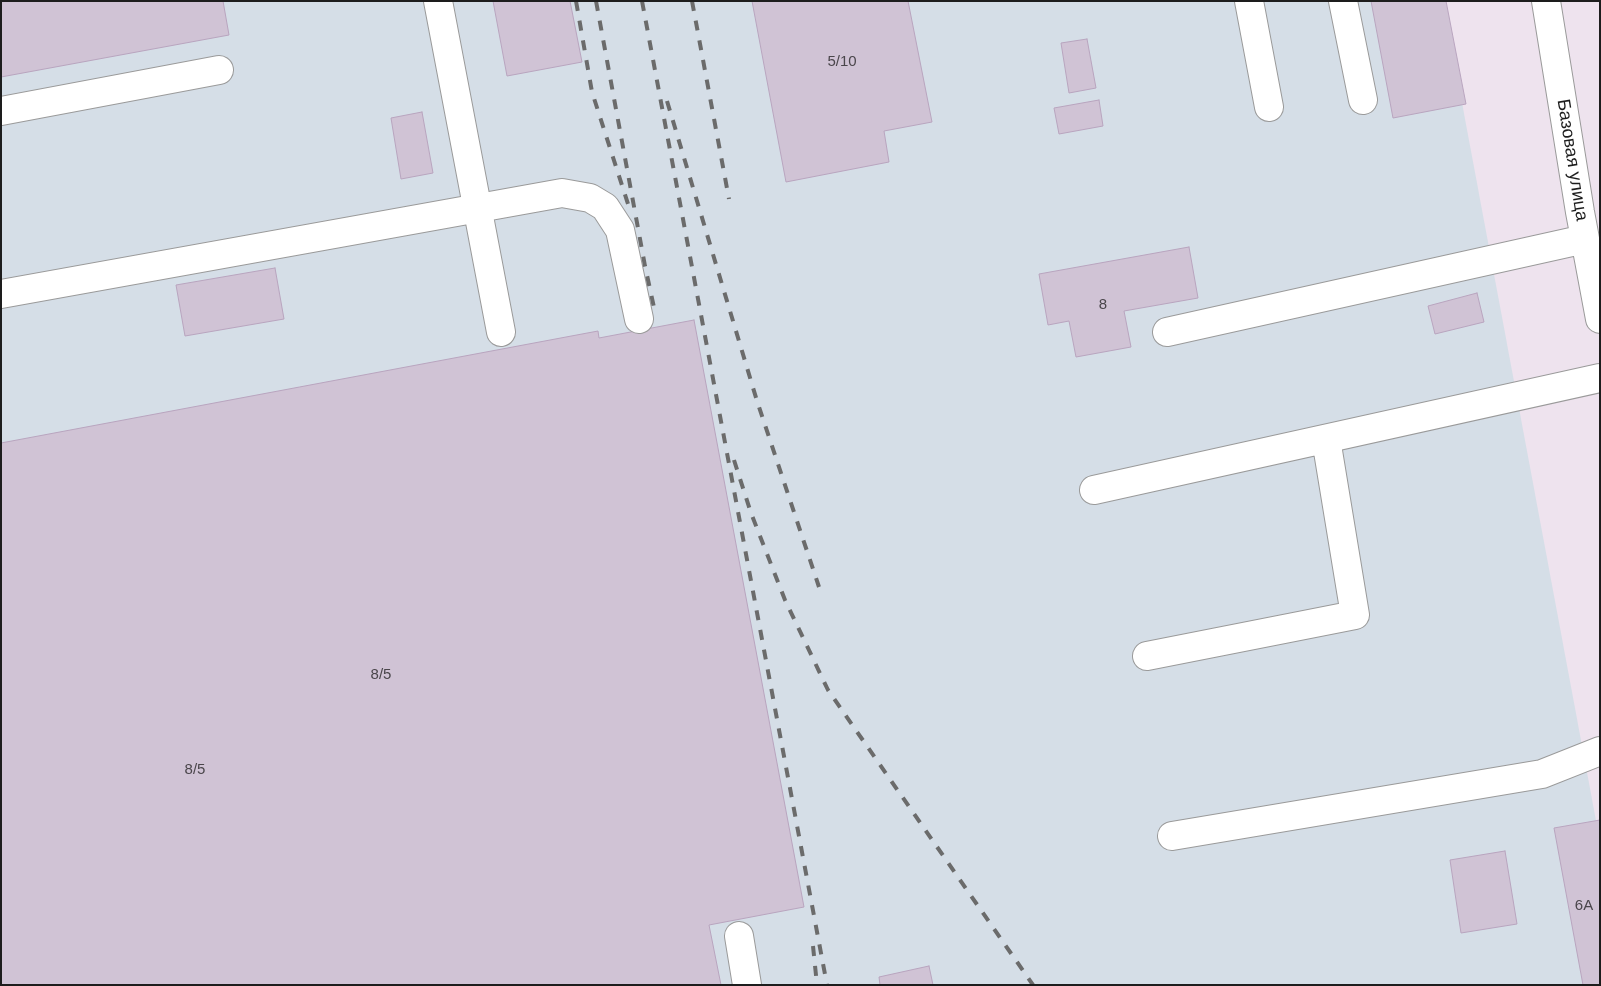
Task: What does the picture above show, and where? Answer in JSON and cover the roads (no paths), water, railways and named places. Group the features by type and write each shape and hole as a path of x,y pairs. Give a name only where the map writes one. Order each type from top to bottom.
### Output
{"street":[{"path":"438,1 501,332"},
{"path":"1249,1 1269,107"},
{"path":"1343,1 1363,100"},
{"name":"Базовая улица","path":"1546,1 1600,320"},
{"path":"1,111 219,70"},
{"path":"1,294 562,194 590,198 605,207 620,230 639,319"},
{"path":"1167,332 1585,239"},
{"path":"1094,490 1600,378"},
{"path":"1146,656 1355,615 1326,439"},
{"path":"1172,836 1542,774 1600,752"},
{"path":"739,936 747,985"}],"railway":[{"path":"576,1 592,92 628,204"},
{"path":"596,1 655,312"},
{"path":"642,1 827,985"},
{"path":"692,1 729,199"},
{"path":"667,101 757,401 819,587"},
{"path":"734,460 751,513 785,600 828,690 1033,985"},
{"path":"813,946 817,985"}]}
